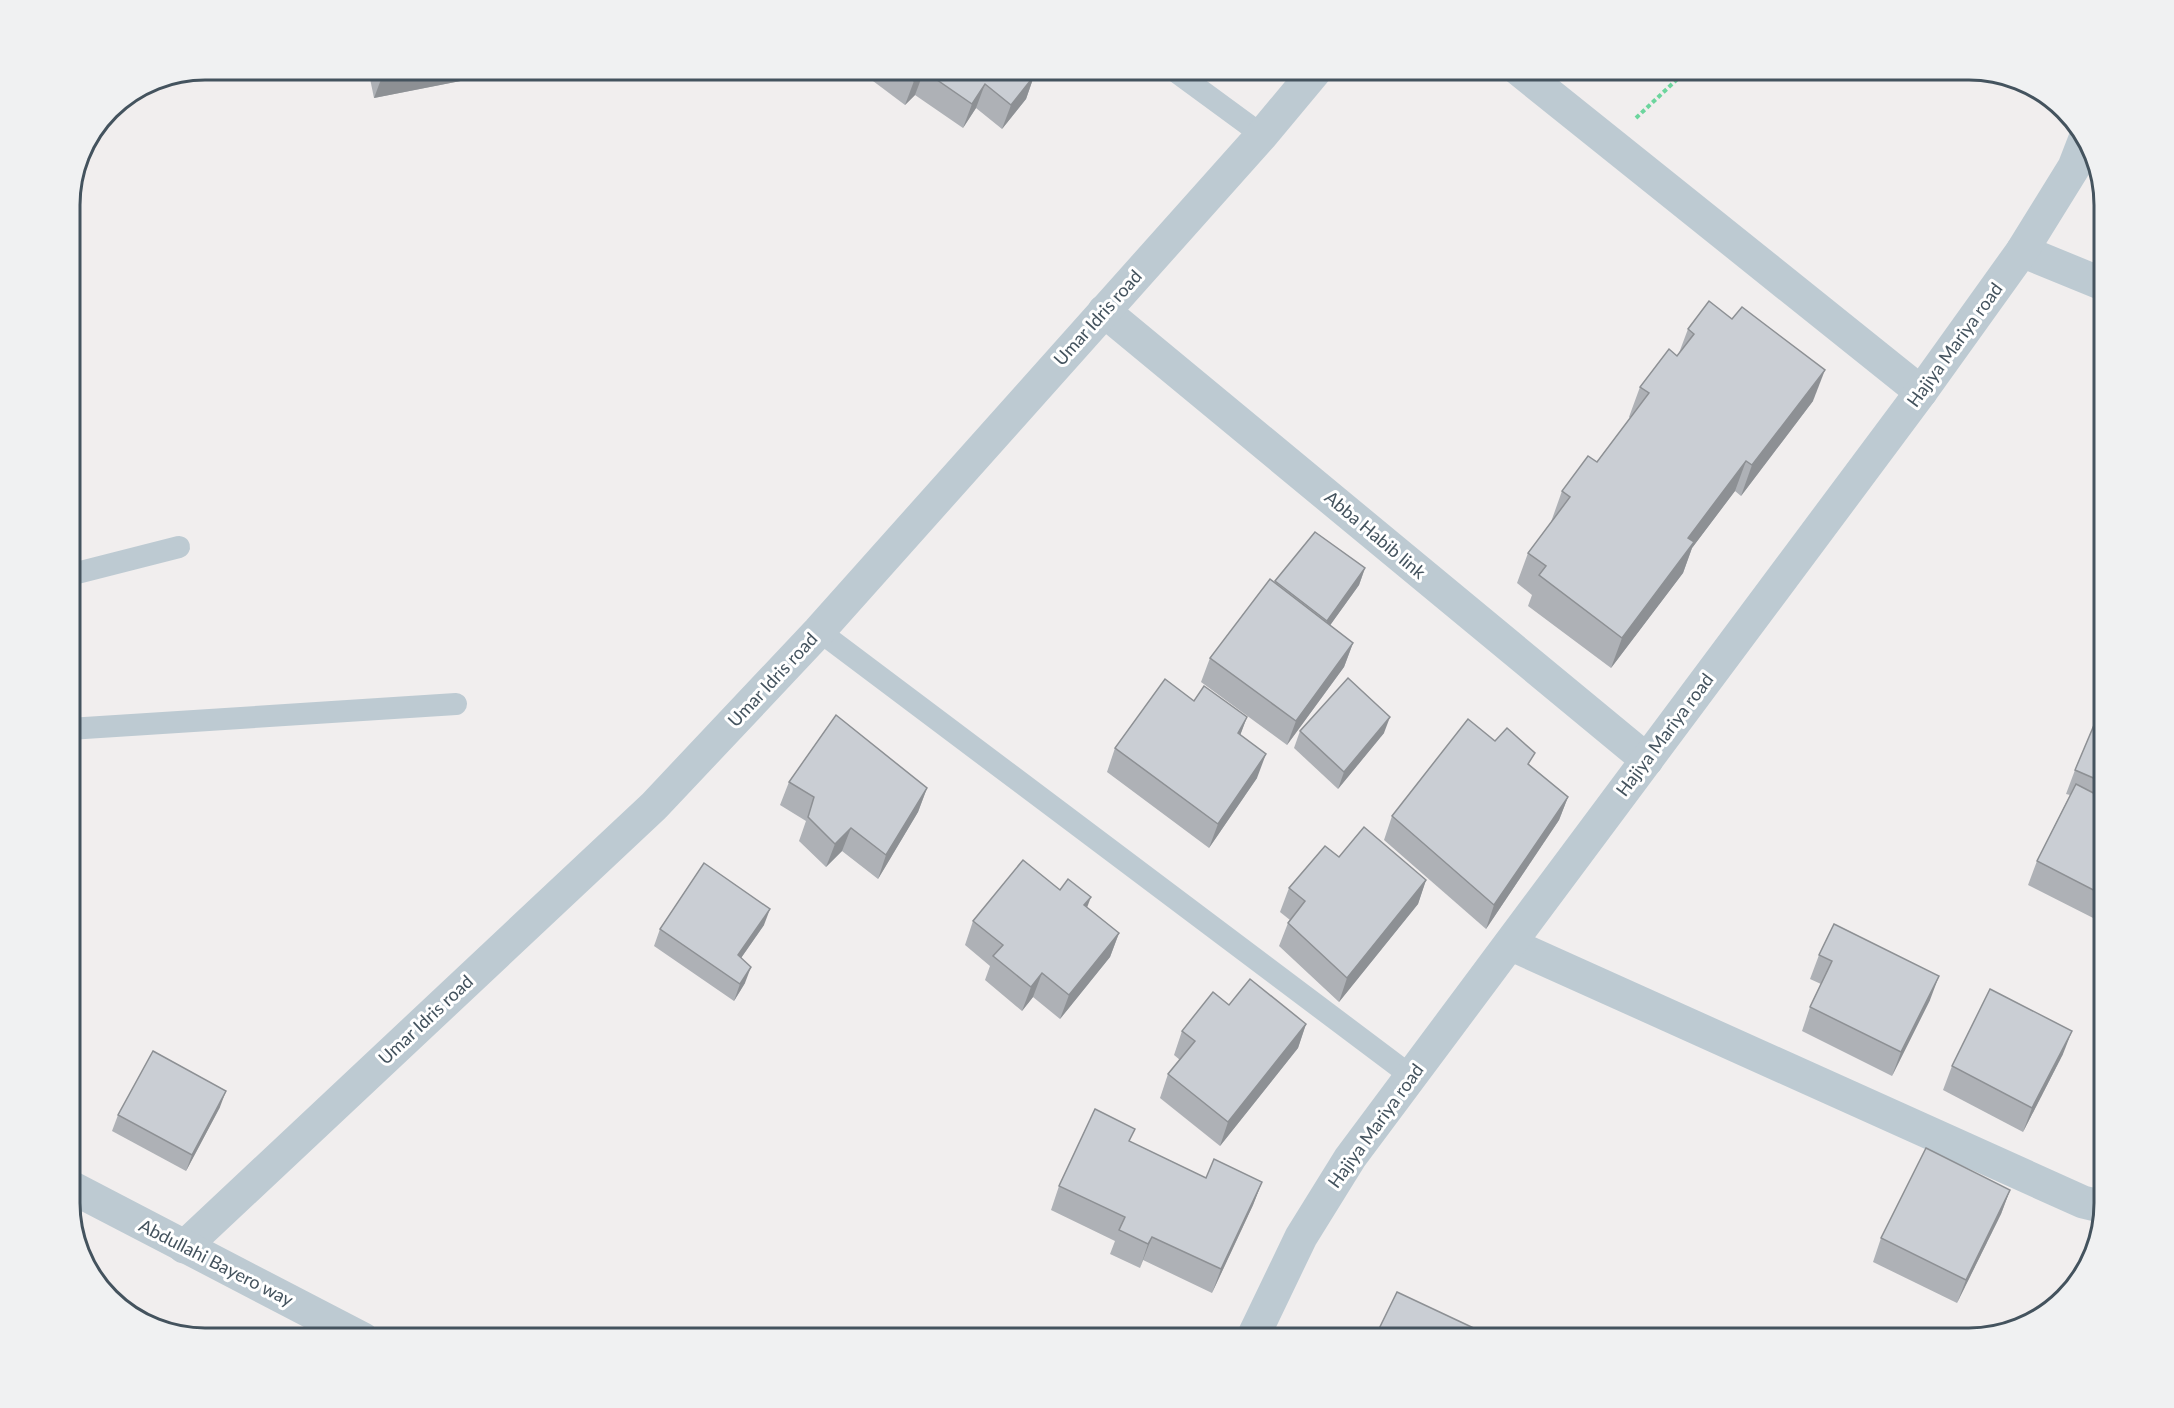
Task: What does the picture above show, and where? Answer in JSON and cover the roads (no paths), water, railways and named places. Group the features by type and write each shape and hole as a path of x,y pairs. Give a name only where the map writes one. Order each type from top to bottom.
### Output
{"street":[{"name":"Umar Idris road","path":"184,1247 654,806 819,631 1262,135 1308,79"},
{"path":"1531,79 1921,392"},
{"name":"Hajiya Mariya road","path":"1257,1328 1301,1237 1350,1158 1921,392 2022,251 2074,167 2081,148"},
{"path":"2022,251 2094,280"},
{"name":"Abba Habib link","path":"1104,310 1647,760"},
{"path":"1510,944 2083,1202 2094,1205"},
{"name":"Abdullahi Bayero way","path":"80,1192 342,1328"}],"lane":[{"path":"1186,79 1262,135"},
{"path":"80,572 179,547"},
{"path":"819,631 1411,1076"},
{"path":"80,728 456,704"}]}
